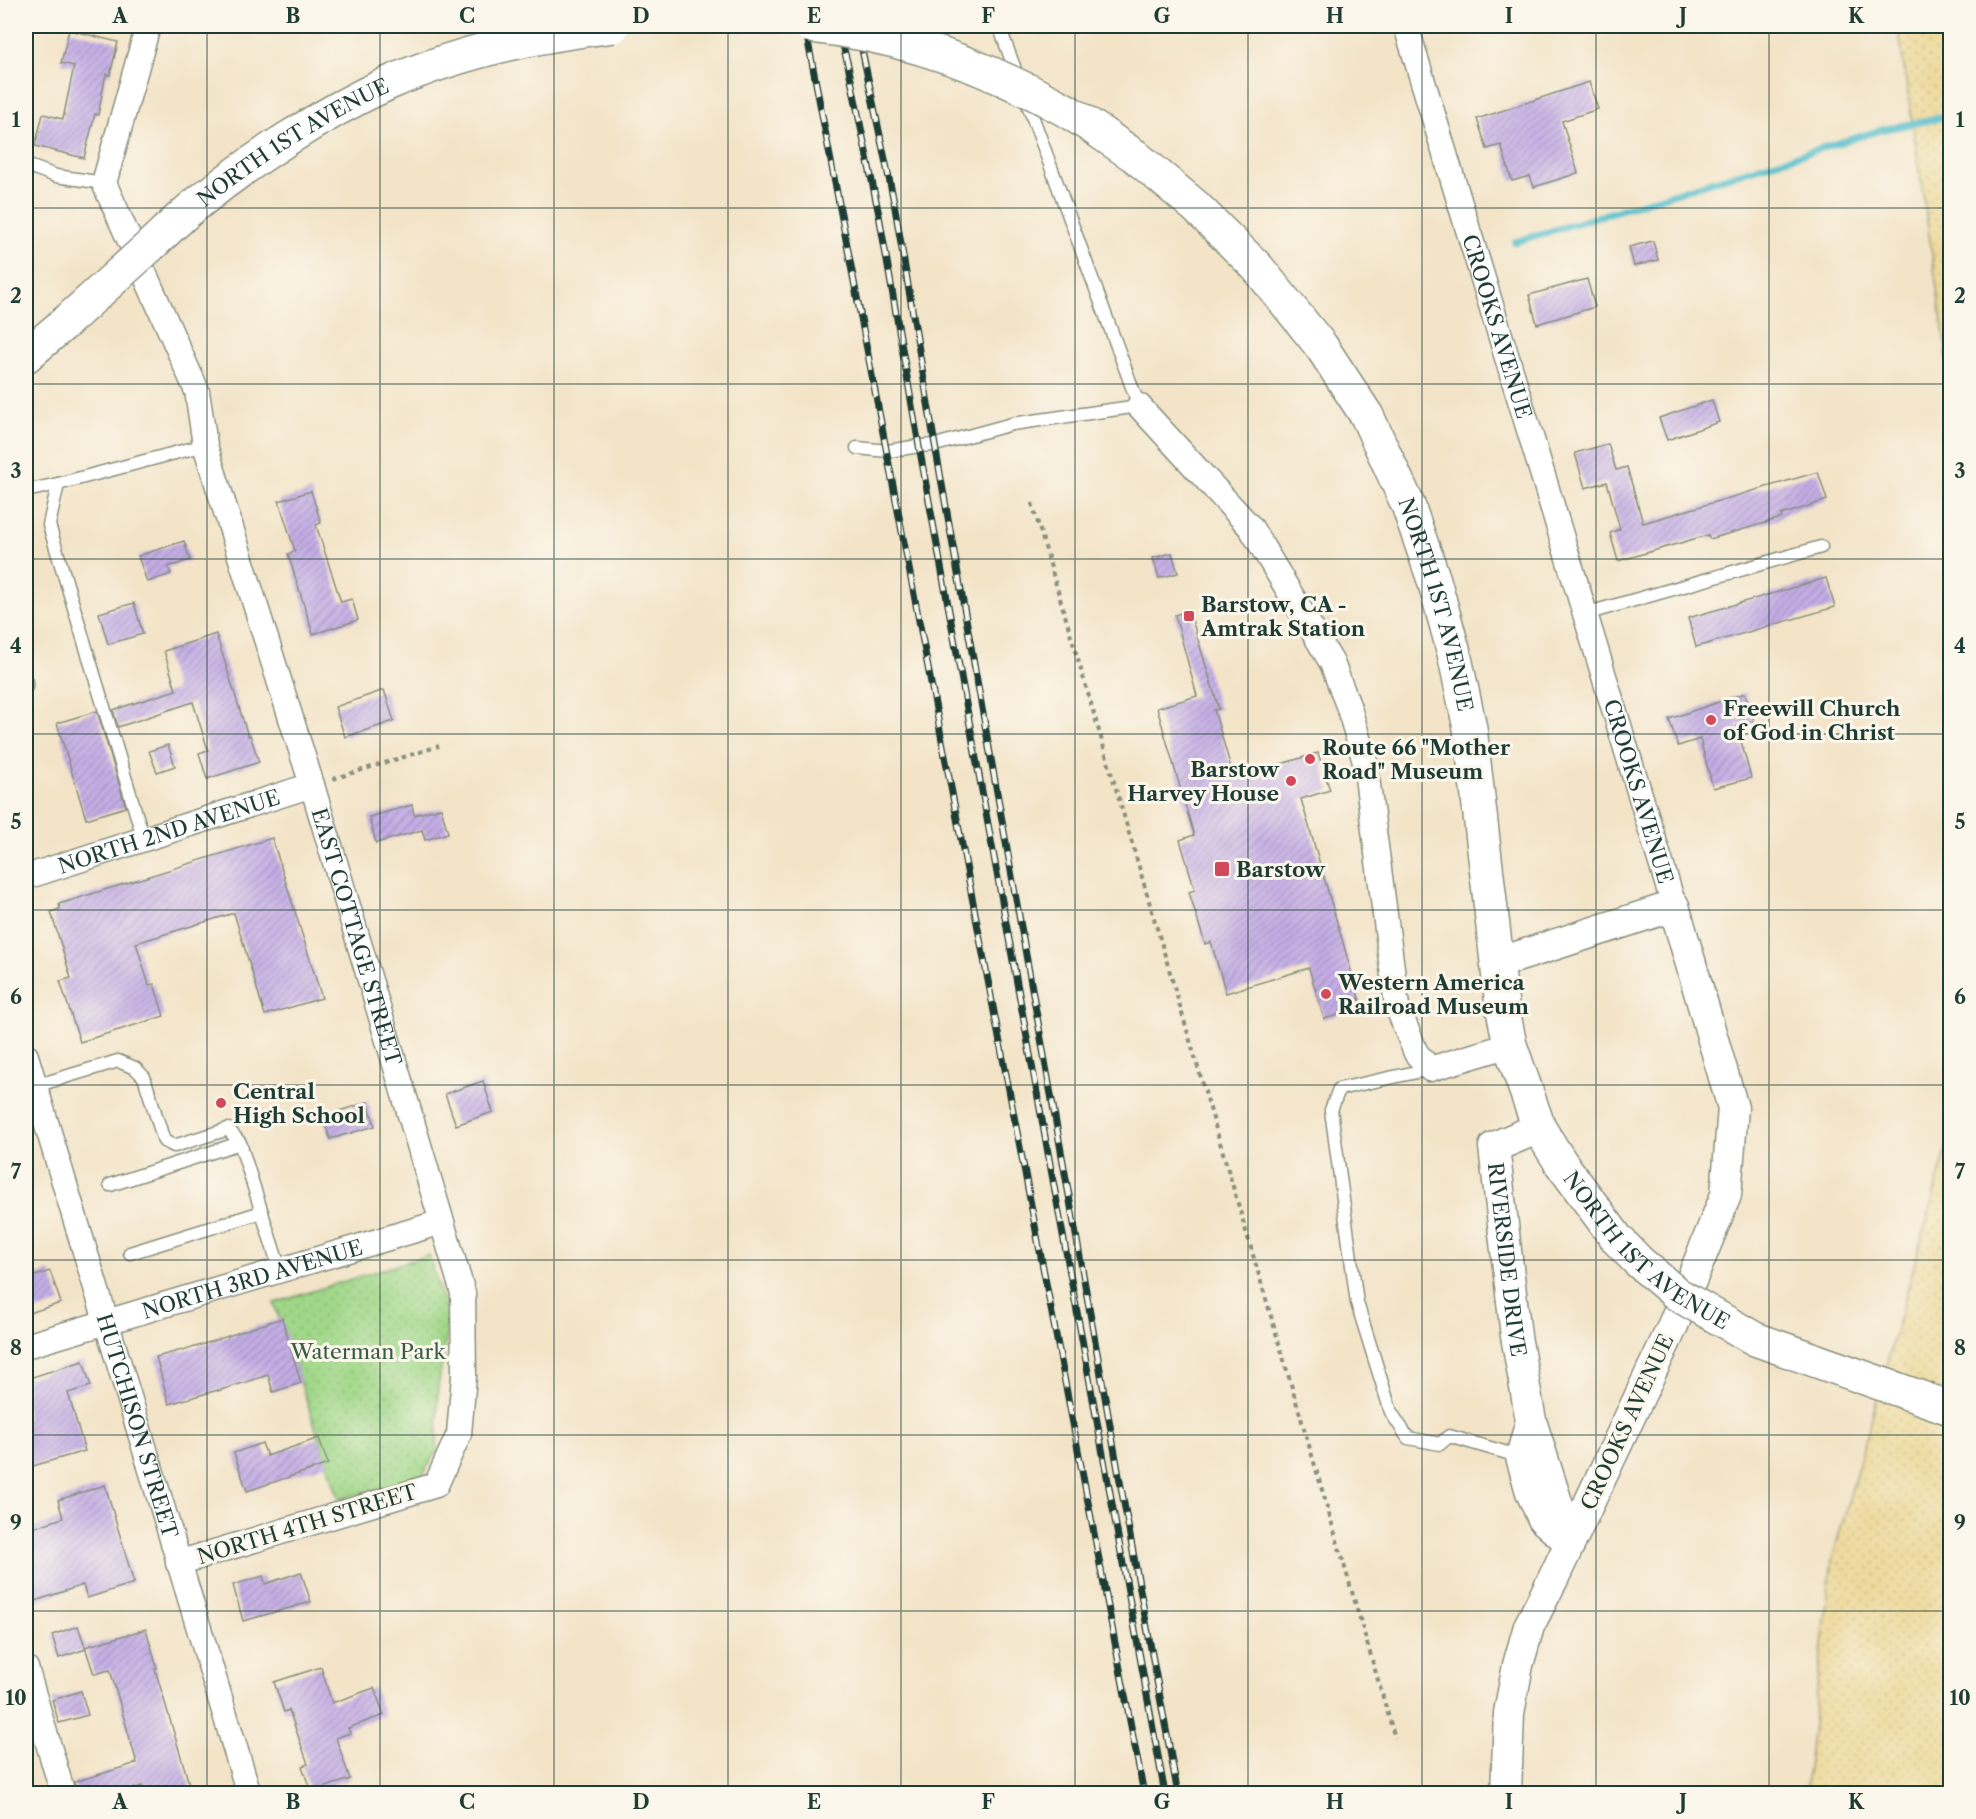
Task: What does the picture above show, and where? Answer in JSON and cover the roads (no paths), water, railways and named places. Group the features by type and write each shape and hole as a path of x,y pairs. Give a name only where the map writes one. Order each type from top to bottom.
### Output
{"main road":[{"name":"NORTH 1ST AVENUE","path":"26,356 193,206 324,116 390,83 448,61 544,37 613,26"},
{"name":"NORTH 1ST AVENUE","path":"810,26 879,36 928,50 977,67 1060,107 1135,156 1196,206 1257,267 1321,346 1367,416 1403,495 1434,580 1454,653 1470,728 1502,1005 1510,1045 1539,1128 1561,1163 1617,1239 1638,1261 1677,1294 1755,1339 1950,1408"}],"street":[{"path":"104,183 148,26"},
{"name":"CROOKS AVENUE","path":"1406,26 1674,906 1733,1108 1726,1195 1671,1330 1570,1543"},
{"name":"EAST COTTAGE STREET","path":"104,183 197,391 205,445 312,785 463,1293 464,1376 459,1434 436,1485"},
{"path":"1139,406 1251,528 1332,663 1349,708 1365,762 1397,1006 1416,1053 1430,1069 1510,1045"},
{"name":"NORTH 2ND AVENUE","path":"26,877 312,785"},
{"path":"1497,963 1674,906"},
{"name":"HUTCHISON STREET","path":"26,1056 249,1794"},
{"name":"RIVERSIDE DRIVE","path":"1539,1128 1494,1147 1516,1336 1531,1421 1570,1543"},
{"name":"NORTH 3RD AVENUE","path":"26,1346 442,1221"},
{"name":"RIVERSIDE DRIVE","path":"1521,1457 1531,1421"},
{"path":"1506,1794 1509,1713 1518,1665 1529,1626 1570,1543 1543,1519 1531,1492 1521,1457"},
{"name":"NORTH 4TH STREET","path":"178,1563 436,1485"},
{"path":"26,1668 63,1794"}],"lane":[{"path":"857,448 888,451 935,445 1012,424 1139,406 999,26"},
{"path":"26,165 56,176 104,183"},
{"path":"26,491 205,445"},
{"path":"58,484 49,525 144,840"},
{"path":"1585,614 1821,547"},
{"path":"26,681 26,687"},
{"path":"35,1086 118,1061 135,1068 144,1077 164,1142 174,1146 228,1129 240,1143 280,1270"},
{"path":"1430,1069 1339,1089 1331,1110 1357,1303 1390,1412 1408,1438 1440,1444 1449,1436 1521,1457"},
{"path":"110,1185 240,1143"},
{"path":"130,1253 262,1212"}],"waterway":[{"path":"1515,242 1881,130 1950,116"}],"railway":[{"path":"805,26 1144,1794"},
{"path":"838,26 879,215 919,446 1165,1794"},
{"path":"857,26 894,202 935,445 1178,1794"}],"place":[{"name":"Barstow, CA - Amtrak Station","path":"1189,616"},
{"name":"Freewill Church of God in Christ","path":"1711,720"},
{"name":"Route 66 \"Mother Road\" Museum","path":"1310,759"},
{"name":"Barstow Harvey House","path":"1291,781"},
{"name":"Barstow","path":"1222,869"},
{"name":"Western America Railroad Museum","path":"1326,994"},
{"name":"Central High School","path":"221,1103"}],"park label":[{"name":"Waterman Park","path":"368,1351"}]}
